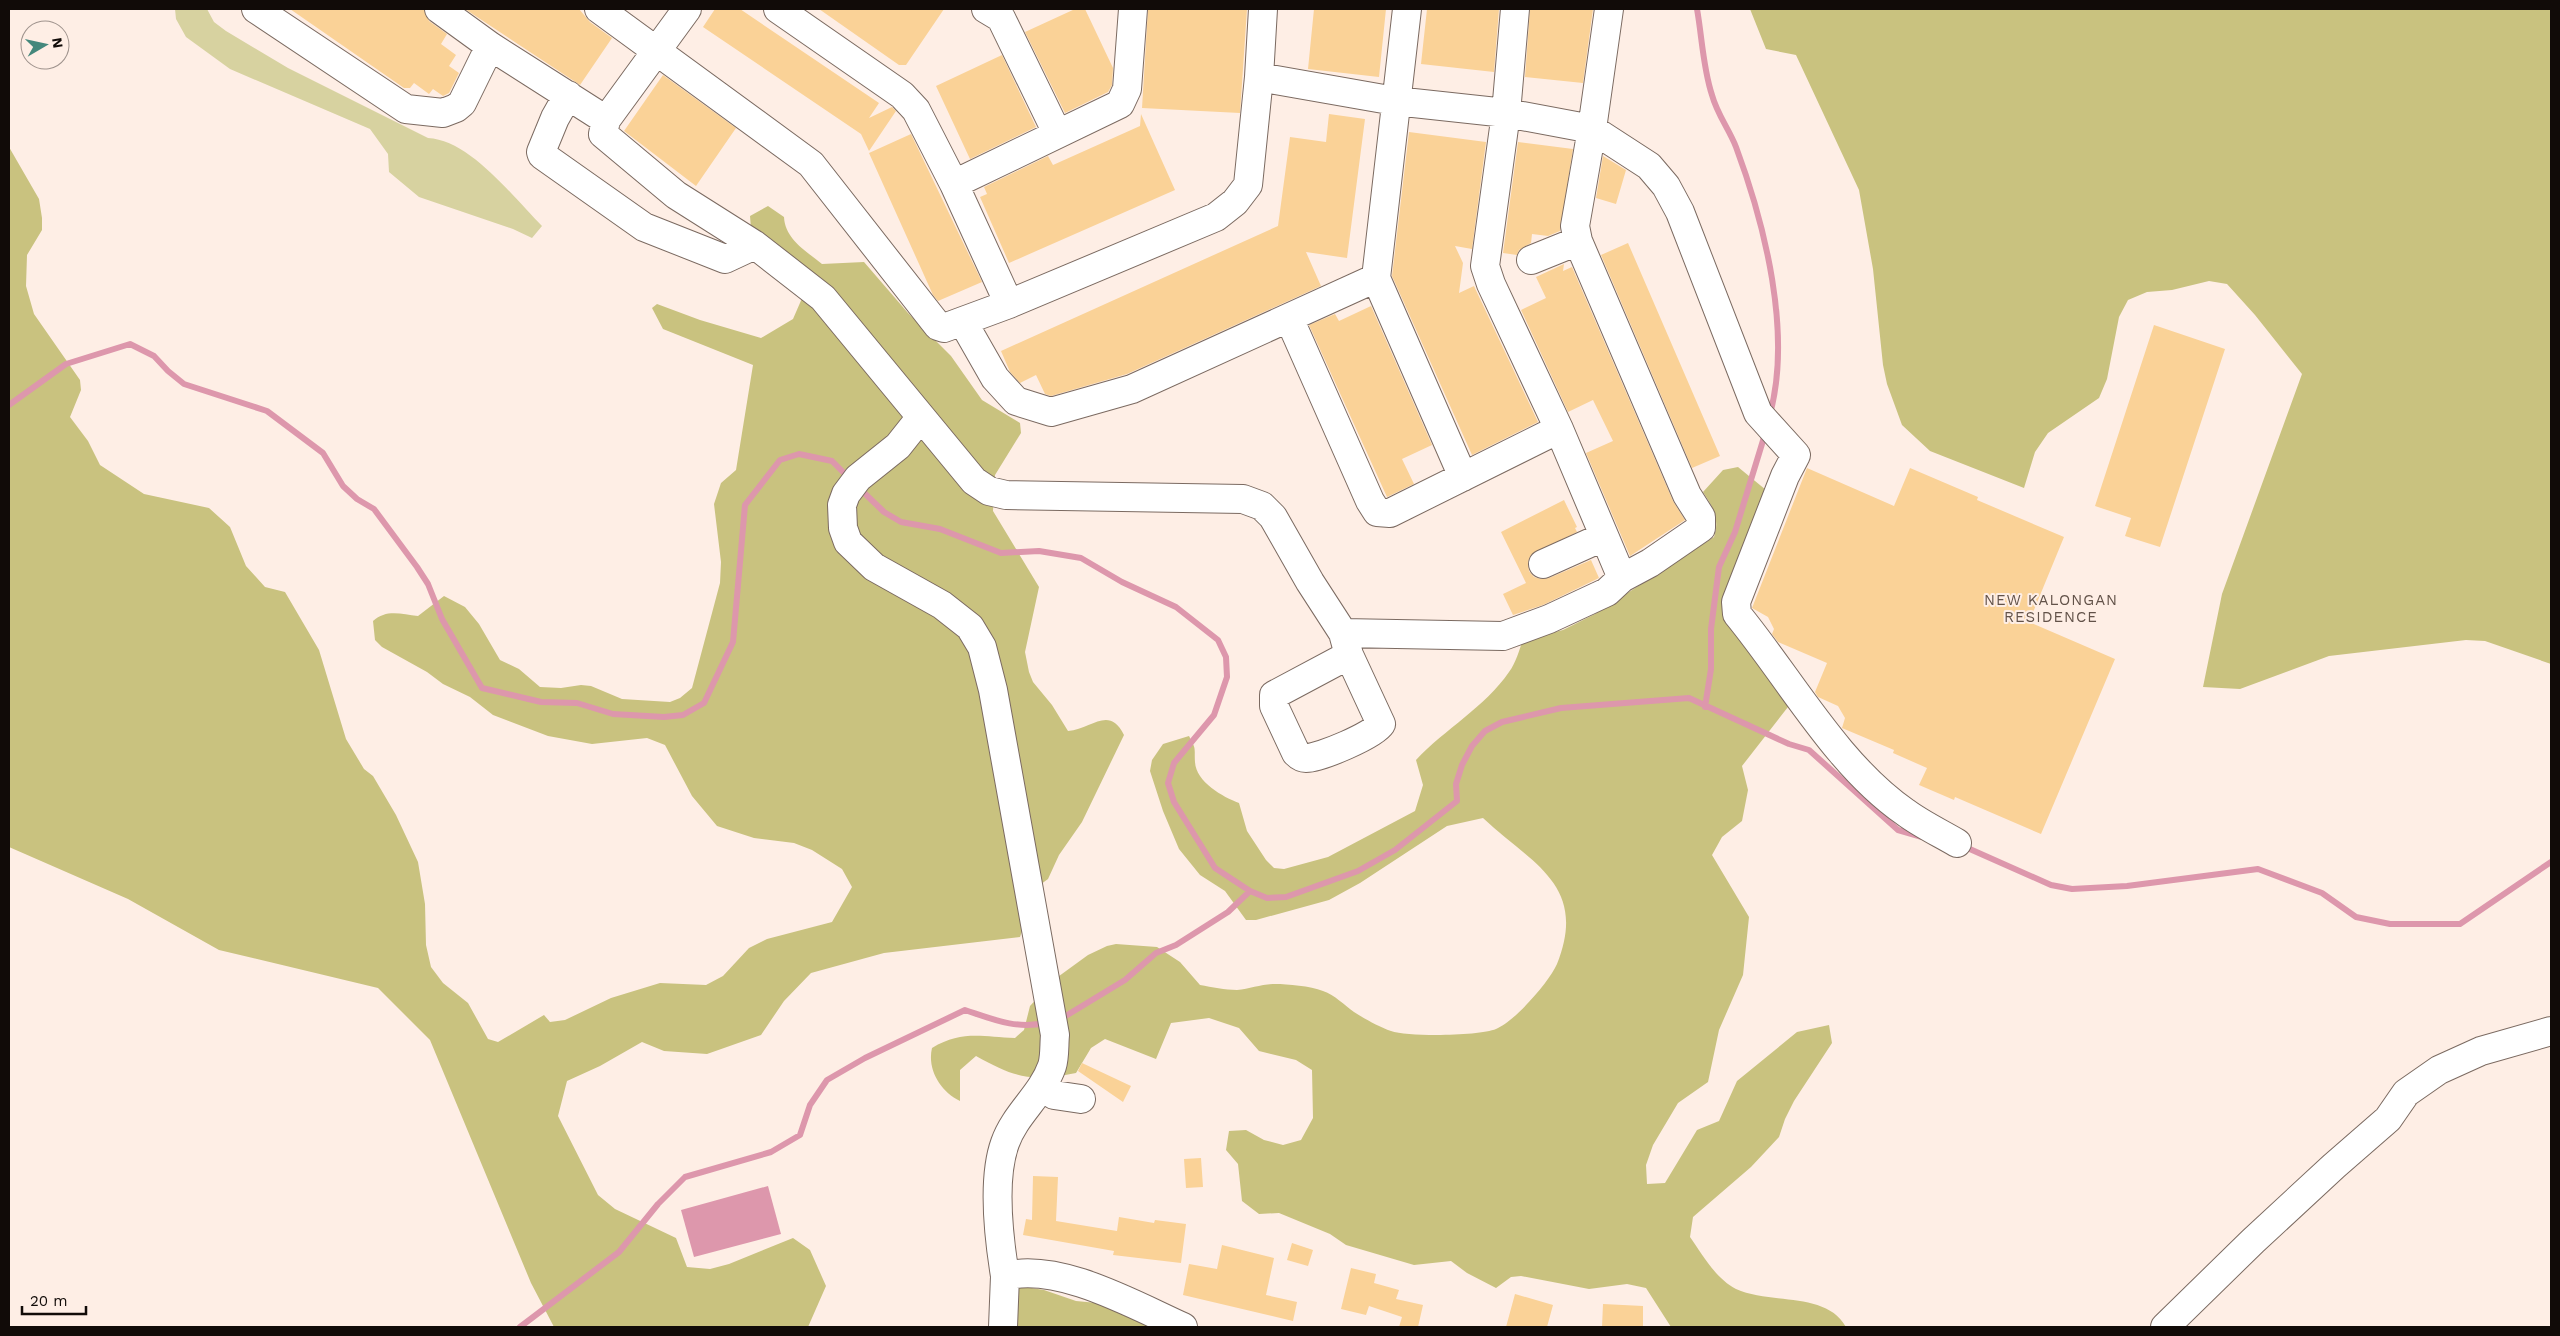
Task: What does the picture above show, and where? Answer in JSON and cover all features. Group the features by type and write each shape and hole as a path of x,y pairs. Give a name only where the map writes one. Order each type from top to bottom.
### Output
{"street":[{"path":"256,9 406,109 443,113 456,108 462,103 490,46"},
{"path":"439,9 490,46 606,120"},
{"path":"599,9 811,164 938,326 944,328 1009,304 1216,217 1235,202 1248,185 1259,78 1263,9"},
{"path":"687,9 606,120 603,134 676,195 755,245 823,298 974,481 989,491 1006,495 1243,499 1262,506 1273,517 1346,644 1503,636 1550,619 1608,592 1622,578 1696,533 1701,528 1701,517 1687,495 1578,241 1575,226 1592,129 1609,9"},
{"path":"778,9 902,95 916,110 954,184 1009,304"},
{"path":"954,184 1120,104 1128,89 1133,9"},
{"path":"1407,9 1376,278 1463,477"},
{"path":"1515,9 1506,113 1486,266 1491,284 1559,430 1603,538 1622,578"},
{"path":"1003,12 1057,133"},
{"path":"1259,78 1395,101 1506,113 1592,129 1649,166 1666,186 1680,212 1766,423 1796,455 1774,501 1736,602 1737,614 1827,734 1868,780 1904,812 1957,843"},
{"path":"568,95 555,118 541,152 542,155 644,227 724,259 755,245"},
{"path":"1531,260 1578,241"},
{"path":"962,322 995,378 1016,401 1051,412 1132,389 1376,278"},
{"path":"1289,318 1370,501 1377,512 1390,513 1559,430"},
{"path":"921,417 898,446 852,486 842,505 844,528 848,542 874,567 942,605 970,627 982,647 993,690 1055,1035 1053,1064 1036,1097 1019,1114 1005,1144 999,1184 1000,1242 1005,1276 1003,1327"},
{"path":"1543,564 1603,538"},
{"path":"2165,1327 2253,1241 2334,1166 2388,1120 2406,1092 2439,1070 2481,1050 2551,1030"},
{"path":"1042,1086 1054,1095 1081,1100"},
{"path":"1005,1276 1019,1272 1079,1281 1183,1327"}],"shaded area":[{"path":"175,9 207,9 214,22 226,31 288,68 428,138 444,141 459,149 475,159 490,172 542,226 532,238 513,229 419,197 389,172 388,154 370,129 230,69 186,37 176,19"},
{"path":"1750,9 2551,9 2551,664 2485,641 2466,640 2329,656 2240,689 2203,687 2222,594 2302,374 2255,315 2227,284 2209,281 2172,290 2147,292 2128,300 2119,317 2107,379 2099,398 2048,433 2035,452 2024,488 1930,451 1902,425 1887,384 1883,365 1873,269 1859,190 1796,55 1766,49"},
{"path":"9,147 39,199 42,218 42,230 27,255 26,286 34,314 80,380 81,390 70,417 88,441 100,465 144,494 209,508 230,527 246,566 265,587 285,592 319,650 346,739 364,769 373,776 396,815 418,862 425,904 426,945 431,967 443,983 468,1003 488,1039 498,1042 544,1015 550,1022 565,1020 611,998 660,983 706,985 723,976 749,948 767,939 832,922 852,887 842,869 812,850 794,843 754,838 717,826 692,796 665,745 647,738 592,744 548,736 493,715 470,697 443,684 427,672 382,647 375,640 373,621 378,617 388,614 418,616 444,596 465,607 479,624 500,660 519,669 540,687 591,686 622,699 670,702 680,698 692,688 720,583 721,562 714,504 721,483 736,470 753,365 663,329 652,308 657,304 700,320 761,338 793,319 803,296 751,228 750,216 768,206 784,217 788,232 797,244 822,264 864,262 908,313 951,356 982,400 1020,423 1021,433 995,475 993,511 1039,587 1025,652 1029,672 1033,682 1052,705 1068,731 1106,720 1112,721 1118,726 1124,735 1082,822 1059,855 1048,879 1037,887 1020,937 884,953 811,973 784,1001 761,1035 707,1054 664,1051 642,1042 600,1066 567,1081 558,1116 598,1195 615,1209 676,1238 687,1267 710,1269 729,1264 793,1238 810,1250 826,1286 808,1327 554,1327 531,1283 430,1040 378,988 219,950 128,899 9,847"},
{"path":"1738,467 1766,490 1724,605 1802,689 1742,766 1748,790 1742,821 1722,837 1712,855 1749,917 1743,975 1719,1030 1708,1082 1678,1103 1653,1145 1646,1165 1647,1184 1665,1183 1697,1130 1719,1121 1737,1081 1797,1032 1829,1025 1832,1043 1794,1101 1779,1137 1751,1167 1693,1217 1690,1237 1716,1273 1729,1285 1750,1294 1812,1303 1825,1308 1837,1316 1846,1327 1671,1327 1646,1288 1627,1284 1589,1289 1521,1276 1511,1277 1496,1288 1467,1273 1451,1261 1414,1265 1346,1245 1330,1234 1279,1213 1259,1214 1242,1201 1238,1164 1226,1150 1229,1131 1246,1130 1264,1140 1283,1145 1301,1140 1313,1118 1312,1070 1296,1060 1259,1051 1239,1028 1209,1018 1171,1023 1156,1059 1105,1039 1091,1048 1076,1073 1047,1077 1024,1076 1002,1069 976,1056 960,1070 960,1101 941,1085 931,1064 932,1048 943,1042 963,1037 1015,1038 1024,1030 1030,1006 1055,979 1088,955 1116,944 1157,947 1180,962 1200,985 1237,990 1280,984 1318,989 1332,995 1372,1023 1400,1033 1427,1035 1475,1033 1496,1029 1504,1025 1522,1010 1553,972 1565,937 1566,914 1560,895 1550,878 1536,863 1483,818 1447,826 1360,883 1329,900 1256,920 1246,920 1225,891 1200,875 1179,849 1163,811 1150,771 1152,760 1163,744 1189,736 1194,747 1195,762 1200,776 1218,793 1239,803 1247,831 1266,860 1274,868 1284,869 1328,857 1415,811 1423,785 1416,760 1439,738 1477,707 1499,685 1514,665 1523,640 1563,630 1595,614 1714,537 1716,531 1715,513 1703,492 1723,470"},
{"path":"768,1186 781,1234 694,1257 681,1210"},
{"path":"993,1282 1044,1290 1076,1301 1097,1303 1160,1327 990,1327"}],"building":[{"path":"290,9 424,9 429,21 447,34 441,44 456,55 449,66 459,73 449,93 443,96 433,89 429,94 414,83 410,88 404,88"},
{"path":"465,9 579,9 590,22 612,38 580,85"},
{"path":"715,9 740,9 879,103 869,118 892,107 896,111 869,151 861,134 703,27"},
{"path":"819,9 944,9 906,65 899,65"},
{"path":"1075,9 1085,9 1113,68 1112,85 1108,92 1065,113 1025,32"},
{"path":"1148,9 1247,9 1240,113 1142,108"},
{"path":"1314,9 1386,9 1379,77 1308,69"},
{"path":"1427,9 1499,9 1494,72 1421,64"},
{"path":"1530,9 1593,9 1583,83 1525,77"},
{"path":"1002,55 1036,127 970,159 936,86"},
{"path":"663,75 736,128 696,186 624,131"},
{"path":"1141,114 1175,190 1009,263 980,197 987,194 984,187 1048,156 1053,165 1140,126"},
{"path":"1329,114 1365,119 1347,258 1306,252 1321,286 1127,374 1051,396 1045,394 1036,375 1020,383 1010,372 1001,351 1278,226 1290,137 1326,142"},
{"path":"1409,132 1486,142 1472,249 1455,246 1463,263 1459,293 1474,286 1538,422 1472,455 1392,276"},
{"path":"911,134 982,282 938,301 933,295 869,153"},
{"path":"1518,142 1573,149 1560,231 1548,236 1532,234 1531,243 1519,250 1517,255 1503,253"},
{"path":"1603,156 1626,170 1616,204 1596,198"},
{"path":"1628,243 1720,456 1692,468 1601,255"},
{"path":"1564,264 1563,271 1572,267 1673,501 1685,520 1630,556 1586,453 1613,441 1593,400 1568,412 1521,310 1546,298 1536,277"},
{"path":"1371,306 1432,445 1402,459 1414,484 1387,497 1309,325 1335,314 1339,321"},
{"path":"2154,325 2225,349 2160,547 2125,536 2131,518 2095,506"},
{"path":"1807,468 1894,506 1910,468 1978,497 1977,500 2064,537 2029,622 2115,659 2041,834 1955,797 1954,800 1919,785 1927,768 1893,753 1894,750 1842,728 1845,718 1838,706 1818,697 1815,692 1827,663 1778,642 1772,634 1774,629 1768,617 1752,608"},
{"path":"1564,500 1577,527 1575,528 1577,532 1531,555 1528,562 1529,571 1534,577 1541,579 1549,578 1591,560 1599,578 1543,605 1513,615 1503,594 1526,583 1501,532"},
{"path":"1082,1063 1131,1086 1123,1102 1078,1071"},
{"path":"1201,1158 1203,1187 1186,1188 1184,1159"},
{"path":"1033,1176 1058,1177 1056,1221 1117,1231 1119,1217 1154,1223 1155,1220 1186,1224 1181,1263 1113,1255 1114,1251 1023,1235 1026,1219 1032,1220"},
{"path":"1292,1243 1313,1250 1308,1266 1287,1260"},
{"path":"1222,1245 1274,1258 1266,1295 1297,1302 1293,1321 1183,1295 1189,1264 1217,1269"},
{"path":"1351,1268 1376,1274 1374,1283 1399,1290 1396,1299 1423,1305 1418,1327 1399,1327 1402,1317 1369,1306 1366,1315 1341,1309"},
{"path":"1515,1294 1553,1305 1547,1327 1506,1327"},
{"path":"1603,1304 1643,1306 1643,1327 1602,1327"}],"waterway":[{"path":"1697,9 1709,85 1714,102 1733,140 1747,178 1757,210 1772,279 1777,314 1778,349 1776,382 1770,414"},
{"path":"9,405 66,364 130,344 154,356 184,384 267,411 323,453 343,486 357,499 374,509 428,584 442,619 482,688 541,702 577,703 613,714 664,717 683,715 704,703 733,642 745,505 780,460 799,454 832,461 850,479"},
{"path":"1705,707 1711,669 1711,629 1719,567 1735,532 1765,434"},
{"path":"859,488 884,512 901,522 940,529 1001,553 1039,551 1081,558 1122,582 1176,607 1218,640 1226,657 1227,677 1214,715 1174,763 1168,783 1174,802 1215,868 1250,891 1267,898 1286,897 1358,871 1395,850 1457,801 1456,784 1462,765 1472,746 1485,731 1502,722 1561,708 1689,698 1789,744 1809,750 1898,830 1922,837"},
{"path":"1963,846 2051,885 2072,889 2127,886 2258,869 2322,893 2356,917 2390,924 2460,924 2551,862"},
{"path":"1059,1020 1125,980 1156,953 1176,945 1228,912 1250,891"},
{"path":"520,1327 619,1252 658,1204 685,1177 771,1152 800,1135 810,1105 827,1080 865,1058 965,1010 1015,1024 1035,1025 1046,1023"}],"district":[{"name":"NEW KALONGAN RESIDENCE","path":"2051,608"}]}
